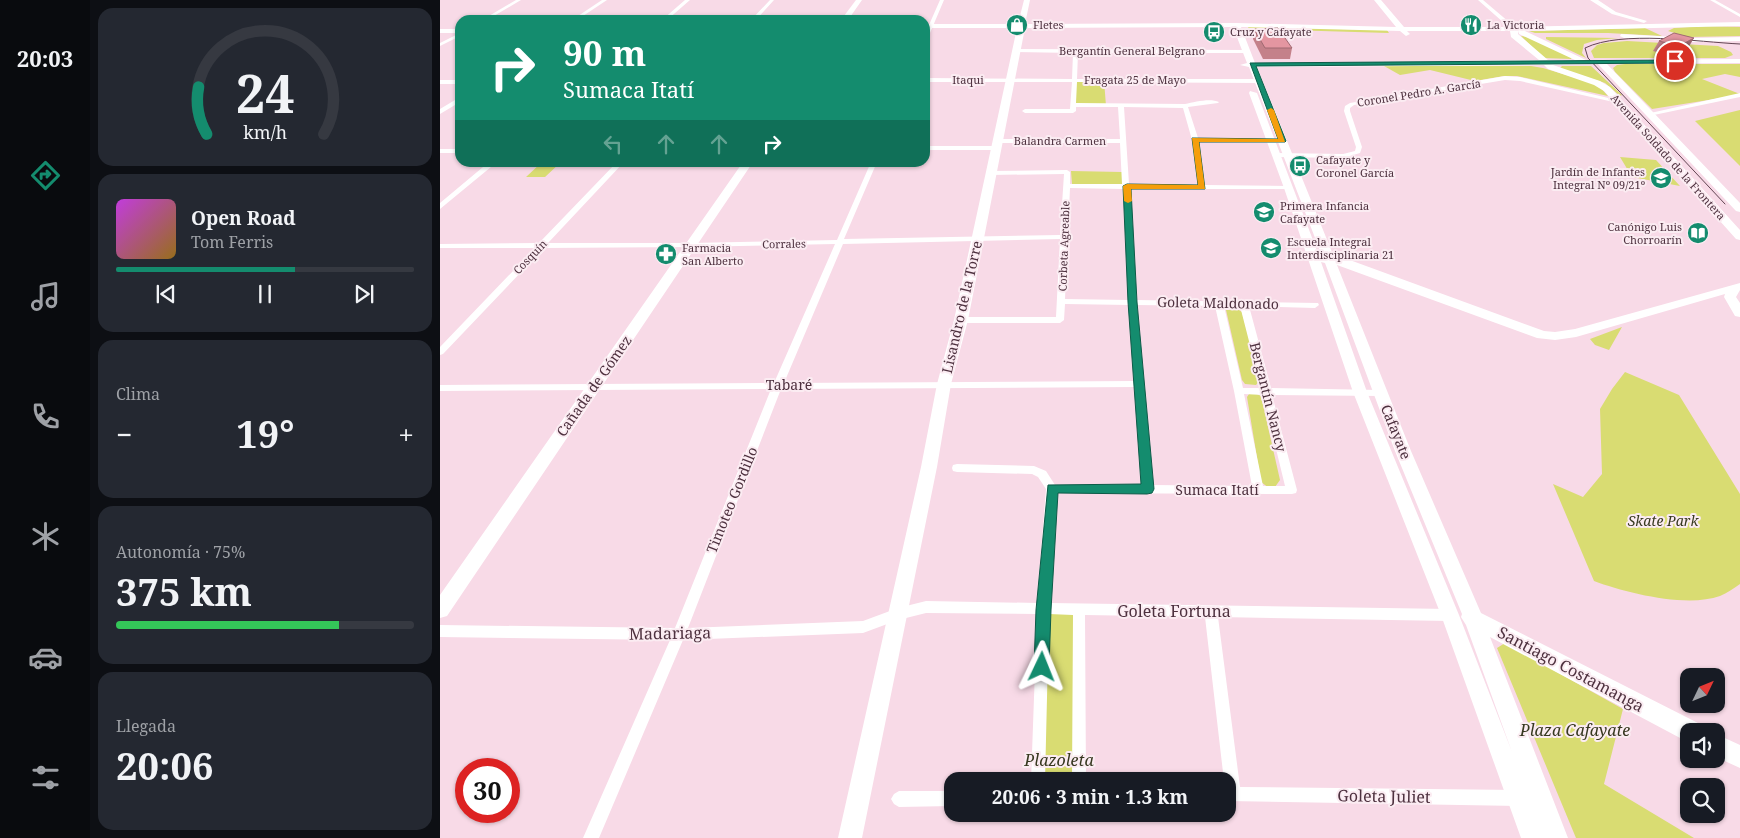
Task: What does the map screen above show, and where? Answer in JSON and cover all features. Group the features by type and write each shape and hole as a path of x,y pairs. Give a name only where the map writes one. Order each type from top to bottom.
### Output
{"street":[{"path":"493,15 519,0"},
{"path":"582,15 605,0"},
{"path":"670,15 688,0"},
{"path":"758,15 772,0"},
{"path":"848,15 858,0"},
{"path":"930,24 942,0"},
{"name":"Lisandro de la Torre","path":"850,838 898,614 944,384 961,320 1027,0"},
{"path":"1378,0 1405,32"},
{"path":"1480,0 1514,32 1531,35 1608,35 1693,40 1740,40"},
{"path":"1593,0 1619,15 1669,25"},
{"path":"1712,0 1739,15"},
{"path":"1724,6 1740,6"},
{"path":"930,28 1237,28 1405,32 1514,32 1669,25 1740,24"},
{"path":"1659,26 1658,30 1662,33 1726,47"},
{"name":"Cafayate","path":"1228,28 1237,51 1247,60"},
{"name":"Cafayate","path":"1237,28 1254,81 1321,259 1360,392 1450,615 1530,799 1556,838"},
{"path":"440,29 455,30"},
{"name":"Avenida Soldado de la Frontera","path":"1514,32 1545,63 1558,70 1601,84 1740,237"},
{"path":"440,45 455,34"},
{"path":"1531,35 1586,62"},
{"name":"Bergantín General Belgrano","path":"1017,50 1237,51 1247,60"},
{"path":"1073,108 1076,51"},
{"path":"1247,60 1545,63 1740,61"},
{"name":"Avenida Soldado de la Frontera","path":"1600,62 1740,209"},
{"name":"Coronel Pedro A. García","path":"1283,155 1343,156 1358,152 1359,147 1347,111 1347,107 1352,104 1505,78 1520,79 1617,100"},
{"name":"Itaqui","path":"930,80 1011,80"},
{"name":"Fragata 25 de Mayo","path":"1011,80 1254,81"},
{"path":"440,82 455,82"},
{"path":"1649,114 1740,95"},
{"path":"1617,100 1625,97 1635,99"},
{"path":"440,112 455,102"},
{"path":"1025,111 1121,106 1185,106 1216,102"},
{"path":"1121,106 1138,384 1147,489"},
{"path":"1185,106 1195,140 1202,187"},
{"path":"1195,140 1277,141"},
{"name":"Balandra Carmen","path":"930,148 1123,141"},
{"path":"440,151 455,151"},
{"name":"Cafayate","path":"1283,155 1289,188 1380,393 1473,617 1530,799 1533,838"},
{"path":"440,207 488,167"},
{"name":"Cosquín","path":"440,352 616,167"},
{"name":"Cañada de Gómez","path":"440,610 745,167"},
{"name":"Timoteo Gordillo","path":"591,838 679,634 778,385 872,167"},
{"name":"Corbeta Agreable","path":"961,320 1060,320 1068,172 990,173"},
{"path":"1067,186 1289,188"},
{"path":"1728,222 1731,218 1740,219"},
{"name":"Corrales","path":"440,246 839,243 1063,237"},
{"path":"1321,259 1343,262 1542,334 1555,336 1576,333 1737,286"},
{"path":"1737,286 1730,297 1740,313"},
{"name":"Goleta Maldonado","path":"1062,301 1315,305"},
{"name":"Bergantín Nancy","path":"1219,303 1239,390 1258,490"},
{"name":"Bergantín Nancy","path":"1244,304 1292,490"},
{"name":"Tabaré","path":"440,388 1138,384"},
{"path":"1239,390 1380,393"},
{"path":"957,468 1034,470 1042,474 1052,489 1044,610 1038,772"},
{"name":"Sumaca Itatí","path":"1052,489 1292,490"},
{"name":"Goleta Fortuna","path":"898,614 926,607 1450,615"},
{"path":"1079,610 1079,772"},
{"path":"1212,611 1228,772"},
{"name":"Madariaga","path":"440,631 679,634 864,627 898,614"},
{"name":"Santiago Costamanga","path":"1450,615 1473,617 1680,726"},
{"path":"1725,750 1740,757"},
{"name":"Goleta Juliet","path":"1236,794 1530,799"},
{"path":"899,799 944,799"}],"green space":[{"path":"1705,26 1740,27 1740,36 1688,37 1668,31 1674,28"},
{"path":"1248,27 1387,30 1389,33 1249,29"},
{"path":"1645,28 1662,36 1608,33 1535,33 1529,31"},
{"path":"1521,36 1531,37 1572,57 1571,59 1543,58"},
{"path":"1546,37 1618,38 1597,40 1584,44 1582,53 1586,58 1546,39"},
{"path":"1627,41 1718,46 1731,52 1733,55 1725,58 1594,58 1591,51 1597,45 1604,43"},
{"path":"1740,64 1740,77 1725,74 1702,79 1740,95 1652,109 1615,72 1613,68 1617,65"},
{"path":"1384,66 1531,66 1593,83 1598,85 1608,96 1517,76 1504,76 1475,81 1430,70 1400,75"},
{"path":"1562,66 1591,66 1622,95 1620,96 1605,83 1564,70 1560,68"},
{"path":"1073,80 1104,80 1106,106 1073,105"},
{"path":"1740,110 1740,166 1695,121"},
{"path":"1620,157 1656,160 1680,186 1632,177"},
{"path":"537,167 556,167 545,177 526,177"},
{"path":"1071,171 1122,172 1123,184 1072,184"},
{"path":"1228,308 1236,308 1242,312 1260,380 1256,385 1245,384 1242,380 1226,310"},
{"path":"1622,327 1609,350 1595,345 1590,339"},
{"name":"Skate Park","path":"1625,372 1679,395 1740,494 1740,584 1720,596 1691,600 1657,598 1594,581 1553,484 1583,497 1602,474 1600,409"},
{"path":"1249,394 1261,396 1280,480 1275,487 1269,488 1261,482 1247,397"},
{"name":"Plazoleta","path":"1043,610 1079,610 1079,772 1038,772"},
{"name":"Plaza Cafayate","path":"1505,643 1623,709 1604,784 1694,838 1576,838 1497,648"}],"building":[{"path":"1278,28 1292,48 1265,48 1254,29"},
{"path":"1674,33 1694,38 1679,46 1659,41"}],"tram line":[{"path":"1725,204 1588,58 1585,48 1601,43 1639,38 1740,44"}],"slow traffic":[{"path":"1128,201 1127,186 1202,187 1195,140 1283,141 1271,110"}],"place":[{"name":"Fletes","path":"1017,25"},
{"name":"La Victoria","path":"1471,25"},
{"name":"Cruz y Cafayate","path":"1214,32"},
{"name":"Cafayate y Coronel García","path":"1300,166"},
{"name":"Jardín de Infantes Integral Nº 09/21º","path":"1661,178"},
{"name":"Primera Infancia Cafayate","path":"1264,212"},
{"name":"Canónigo Luis Chorroarín","path":"1698,233"},
{"name":"Escuela Integral Interdisciplinaria 21","path":"1271,248"},
{"name":"Farmacia San Alberto","path":"666,254"}],"route":[{"path":"1042,667 1052,489 1147,489 1138,384 1127,186 1202,187 1195,140 1283,141 1252,64 1675,61"}]}
